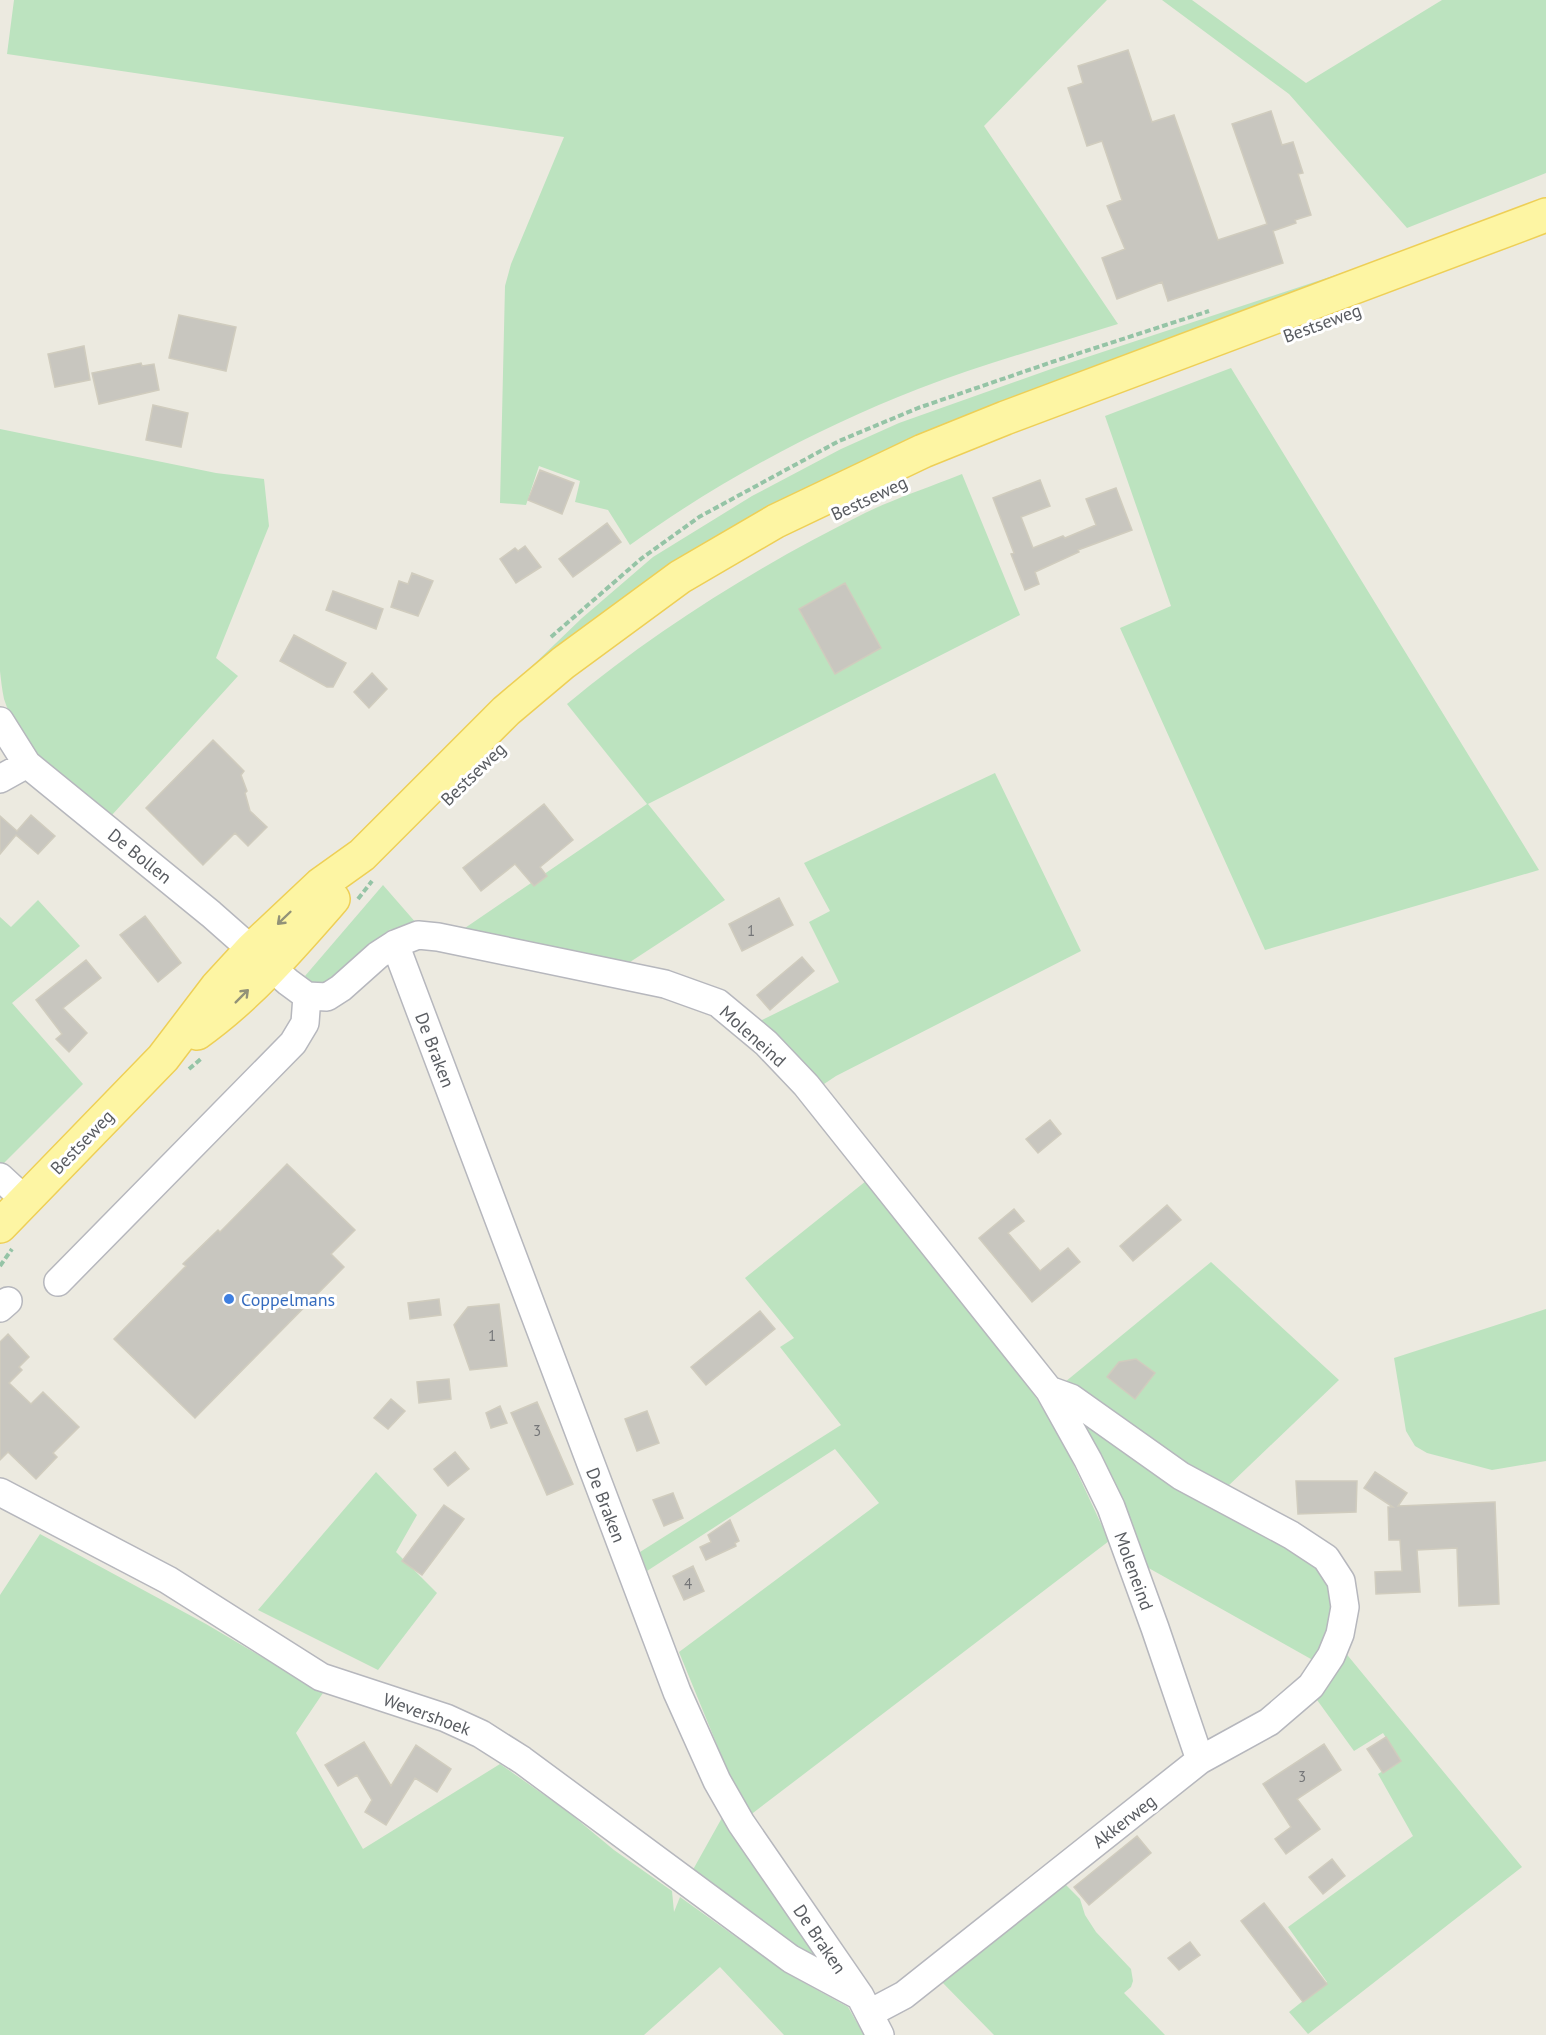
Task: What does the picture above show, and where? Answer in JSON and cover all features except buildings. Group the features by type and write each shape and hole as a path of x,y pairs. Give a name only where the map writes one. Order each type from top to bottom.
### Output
{"main road":[{"name":"Bestseweg","path":"0,1226 163,1058 217,987 262,958 320,885 371,864 506,711 563,663 680,578 776,521 923,451 1546,215"}],"street":[{"name":"De Bollen","path":"0,721 27,764 262,958"},
{"path":"0,779 27,764"},
{"name":"Moleneind","path":"307,996 327,998 378,955 395,944 418,936 438,937 665,984 718,1003 766,1043 806,1085 1049,1390 1111,1507 1200,1760"},
{"name":"De Braken","path":"395,944 676,1692 717,1781 741,1823 870,2015"},
{"path":"58,1282 293,1043 305,1023 307,996 262,958"},
{"path":"0,1177 26,1201"},
{"name":"Moleneind","path":"1049,1390 1071,1398 1181,1476 1291,1535 1326,1558 1341,1581 1345,1607"},
{"name":"Wevershoek","path":"0,1492 168,1581 321,1677 446,1719 481,1734 522,1760 870,2015"},
{"name":"Akkerweg","path":"870,2015 904,1995 1200,1760 1269,1722 1311,1686 1331,1656 1340,1634 1345,1607"}],"path":[{"path":"350,908 371,864"}],"green space":[{"path":"14,0 1107,0 984,126 1118,324 943,380 842,421 733,478 630,545 608,510 575,502 580,481 539,466 526,505 500,503 505,286 511,264 564,137 7,54"},
{"path":"1162,0 1192,0 1306,83 1442,0 1546,0 1546,173 1407,228 1289,94"},
{"path":"1378,261 969,422 502,695 582,618 653,557 752,496 841,449 899,423 1054,368"},
{"path":"1231,368 1539,870 1265,950 1120,628 1171,606 1105,416"},
{"path":"0,429 216,473 264,479 269,526 216,658 238,676 112,815 64,778 35,751 22,735 4,699 0,671"},
{"path":"962,474 1020,615 648,804 725,900 627,964 462,930 647,804 567,704 601,676 673,624 787,554 865,513"},
{"path":"995,773 1081,951 836,1076 821,1086 760,1021 839,982 809,922 830,911 804,863"},
{"path":"383,885 417,924 389,930 355,958 338,980 318,987 305,976"},
{"path":"38,900 80,946 12,1003 83,1084 2,1165 0,1162 0,917 11,927"},
{"path":"871,1177 1018,1368 1063,1442 1109,1541 749,1816 728,1772 679,1652 879,1503 835,1449 647,1571 640,1552 841,1425 780,1347 794,1338 745,1278"},
{"path":"1211,1262 1339,1380 1226,1488 1197,1472 1065,1382"},
{"path":"1546,1309 1546,1461 1492,1470 1427,1453 1415,1446 1406,1431 1394,1358"},
{"path":"1076,1414 1294,1547 1329,1578 1336,1600 1318,1663 1145,1566"},
{"path":"376,1472 417,1515 396,1552 437,1593 378,1670 258,1610"},
{"path":"40,1534 206,1624 323,1693 296,1733 363,1849 500,1764 567,1811 614,1850 672,1891 674,1912 680,1897 788,1974 848,2007 864,2035 784,2035 720,1967 644,2035 0,2035 0,1595"},
{"path":"1344,1651 1522,1867 1308,2034 1289,2012 1327,1982 1288,1927 1413,1836 1378,1774 1400,1760 1383,1733 1354,1751 1312,1693"},
{"path":"723,1816 834,1973 690,1875"},
{"path":"1061,1880 1080,1899 1085,1915 1096,1932 1131,1969 1133,1981 1131,1987 1124,1993 1165,2035 994,2035 938,1978"}],"place":[{"name":"Coppelmans","path":"229,1299"}]}
